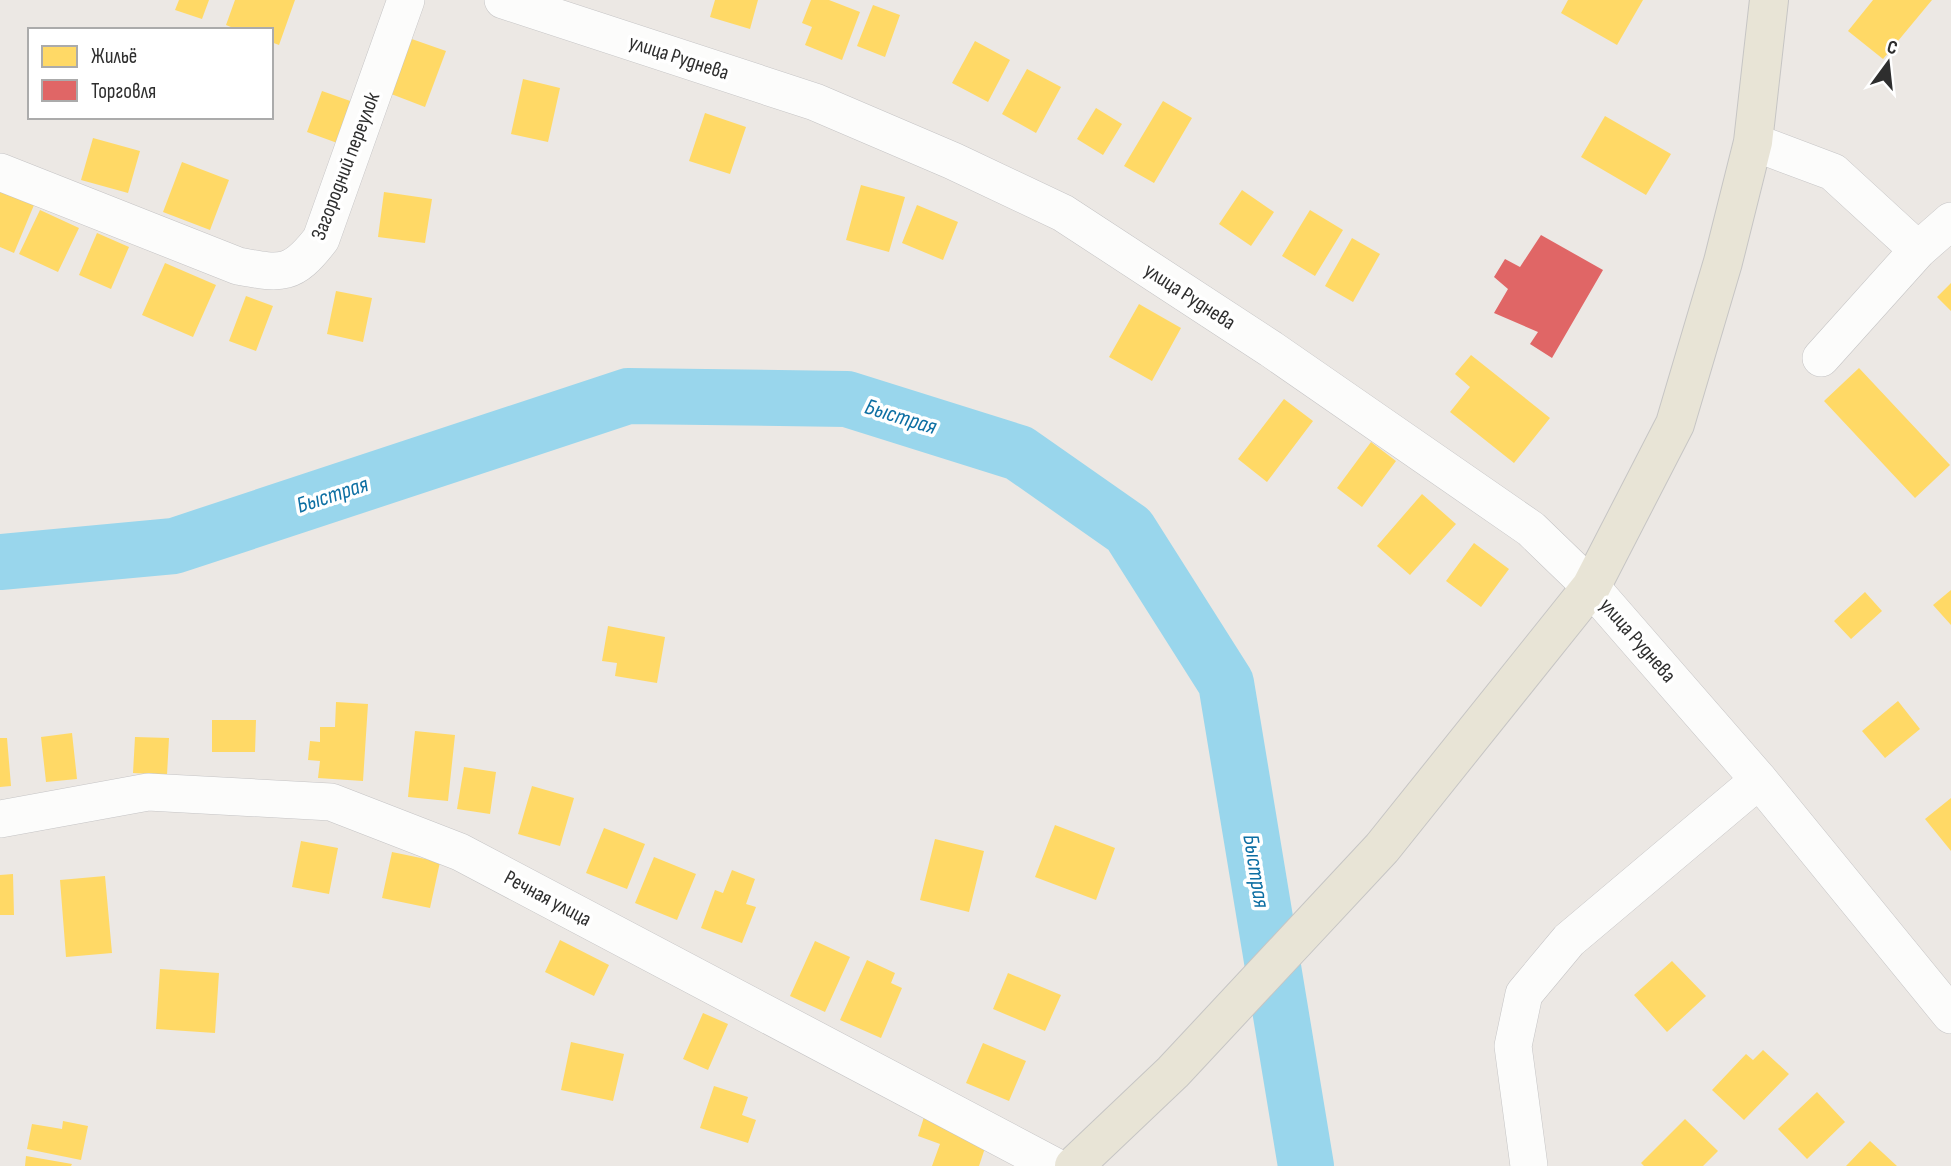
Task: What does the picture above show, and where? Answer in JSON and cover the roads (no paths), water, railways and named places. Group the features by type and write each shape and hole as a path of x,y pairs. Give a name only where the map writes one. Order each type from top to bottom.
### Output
{"main road":[{"path":"1074,1166 1174,1072 1382,848 1591,586 1675,424 1723,262 1752,142 1769,0"}],"street":[{"name":"Загородний переулок","path":"0,172 238,266 277,274 306,259 321,239 406,0"},
{"name":"улица Руднева","path":"503,0 815,102 953,161 1063,214 1271,349 1531,529 1591,586 1759,780 1951,1014"},
{"path":"1752,142 1833,172 1918,250"},
{"path":"1821,358 1918,250 1951,221"},
{"path":"1529,1166 1513,1046 1524,994 1569,940 1759,780"},
{"name":"Речная улица","path":"0,819 148,792 331,802 460,852 1054,1166"}],"waterway":[{"name":"Быстрая","path":"0,562 174,546 628,396 847,399 1019,453 1129,530 1226,683 1306,1166"}]}
